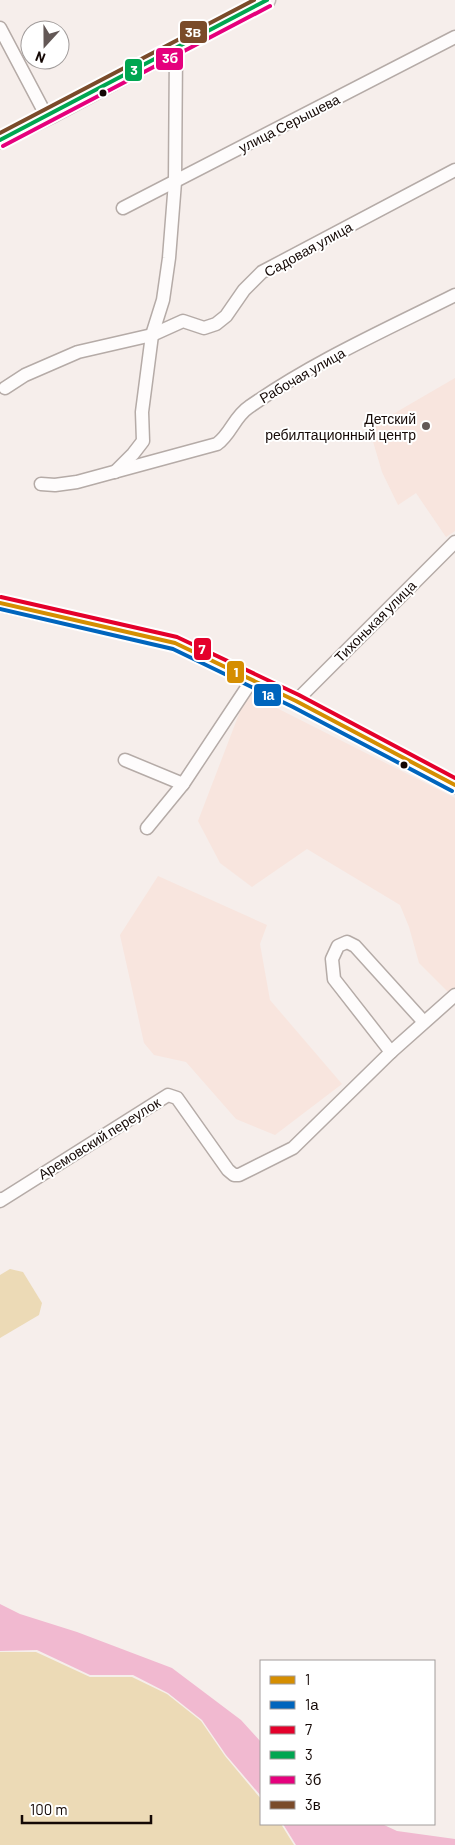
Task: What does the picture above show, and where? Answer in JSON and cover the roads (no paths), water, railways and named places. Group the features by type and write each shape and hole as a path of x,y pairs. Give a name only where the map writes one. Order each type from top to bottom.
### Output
{"main road":[{"path":"0,140 176,50 267,0"},
{"path":"0,603 175,644 296,700 455,785"}],"street":[{"path":"0,28 47,117"},
{"name":"улица Серышева","path":"123,208 455,37"},
{"path":"113,474 134,454 143,441 142,412 152,335 163,300 169,258 175,182 176,50"},
{"name":"Садовая улица","path":"5,388 25,375 78,352 152,335 183,321 204,328 216,324 226,316 244,290 262,272 455,170"},
{"name":"Рабочая улица","path":"41,484 55,485 77,482 113,474 216,444 226,438 238,416 246,408 291,379 455,295"},
{"name":"Тихонькая улица","path":"296,700 455,542"},
{"path":"147,828 183,784 252,680"},
{"path":"125,760 183,784"},
{"path":"391,1052 334,979 332,959 338,946 347,942 355,946 423,1021"},
{"name":"Аремовский переулок","path":"0,1199 0,1201 168,1095 177,1098 228,1170 234,1175 239,1175 293,1148 423,1021 455,996"}],"place":[{"name":"Детский ребилтационный центр","path":"426,426"}]}
